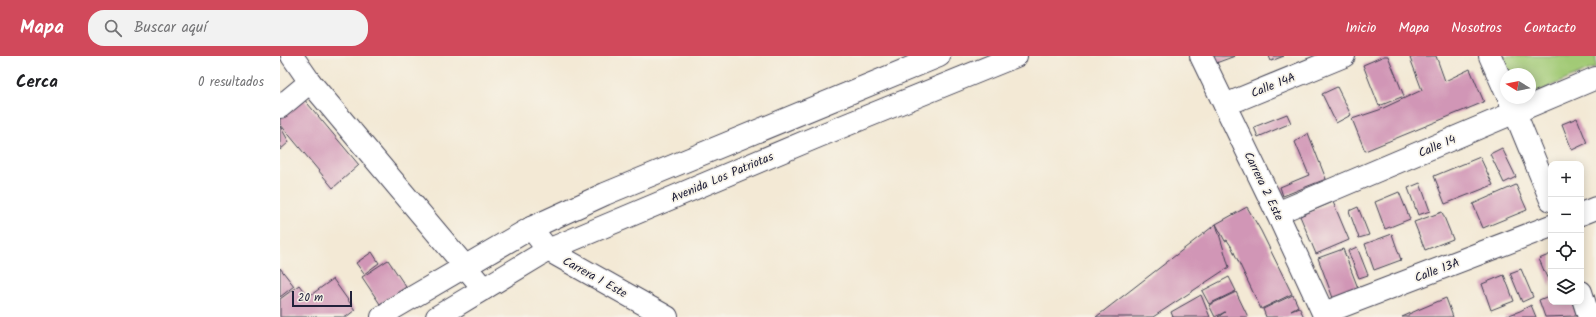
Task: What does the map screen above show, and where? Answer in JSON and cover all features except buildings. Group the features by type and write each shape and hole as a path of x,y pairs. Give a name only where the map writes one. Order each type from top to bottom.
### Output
{"street":[{"path":"292,56 310,82 484,289"},
{"path":"382,317 394,308 531,228 612,191 939,56"},
{"name":"Avenida Los Patriotas","path":"437,317 548,250 811,139 1016,56"},
{"name":"Carrera 2 Este","path":"1201,56 1277,213 1324,315"},
{"name":"Calle 14A","path":"1225,105 1344,56"},
{"path":"1490,56 1500,78"},
{"name":"Calle 14","path":"1277,213 1512,105 1596,78"},
{"path":"280,107 310,82"},
{"path":"1512,105 1550,197"},
{"path":"1584,213 1596,208"},
{"name":"Calle 13A","path":"1324,315 1548,227"},
{"name":"Carrera 1 Este","path":"531,228 548,250 667,317"},
{"path":"1584,303 1588,317"}],"green space":[{"path":"1502,56 1596,56 1596,67 1536,92 1536,68 1507,68"}]}
